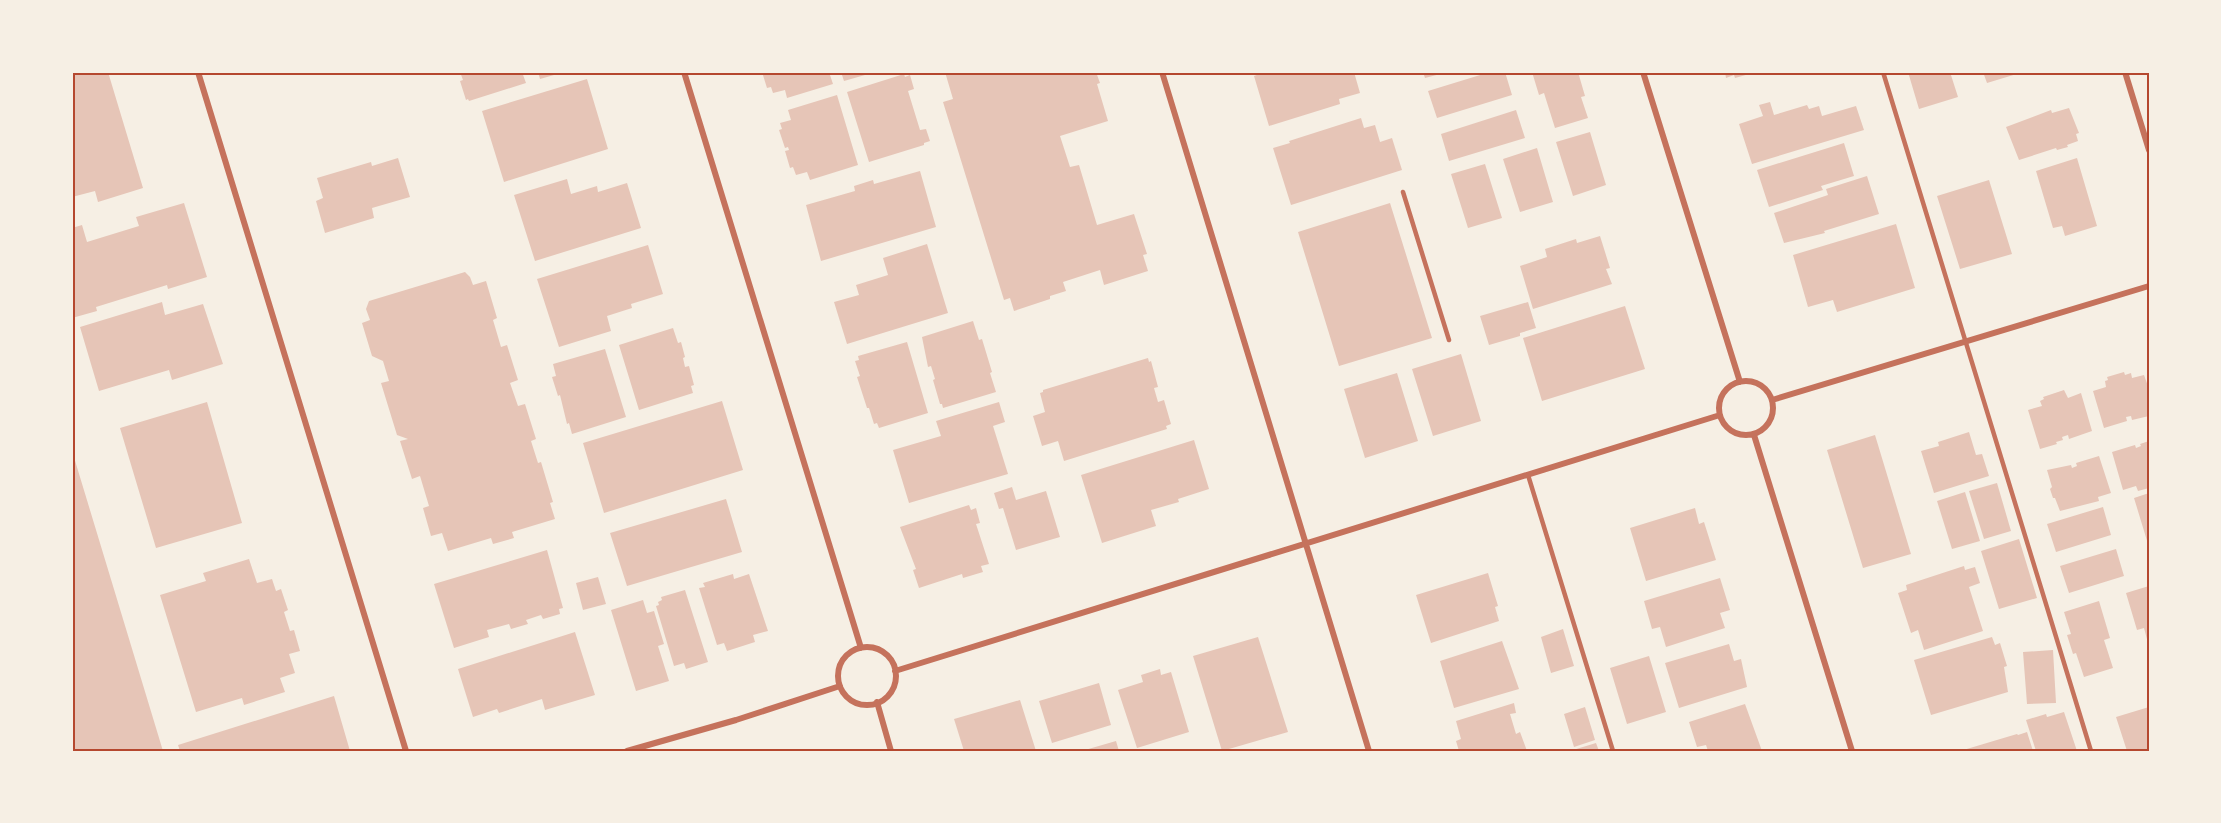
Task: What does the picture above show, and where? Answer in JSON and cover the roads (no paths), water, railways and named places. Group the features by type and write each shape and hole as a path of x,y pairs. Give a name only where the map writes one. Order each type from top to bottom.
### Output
{"street":[{"path":"198,72 406,751"},
{"path":"684,72 861,648"},
{"path":"1162,72 1369,751"},
{"path":"1643,72 1740,382"},
{"path":"2125,72 2149,150"},
{"path":"1772,400 2149,286"},
{"path":"1740,382 1753,382 1761,385 1772,400 1774,409 1772,418 1767,426 1754,435 1742,436 1734,433 1727,428 1720,415 1719,403 1722,394 1740,382"},
{"path":"895,670 1720,415"},
{"path":"1754,435 1852,751"},
{"path":"872,647 881,650 895,670 895,684 890,693 877,702 864,704 854,702 847,697 840,686 841,663 847,655 861,648 872,647"},
{"path":"627,751 736,720 840,686"},
{"path":"877,702 891,751"}],"lane":[{"path":"1883,72 2091,751"},
{"path":"1403,192 1449,340"},
{"path":"1528,475 1613,751"}]}
